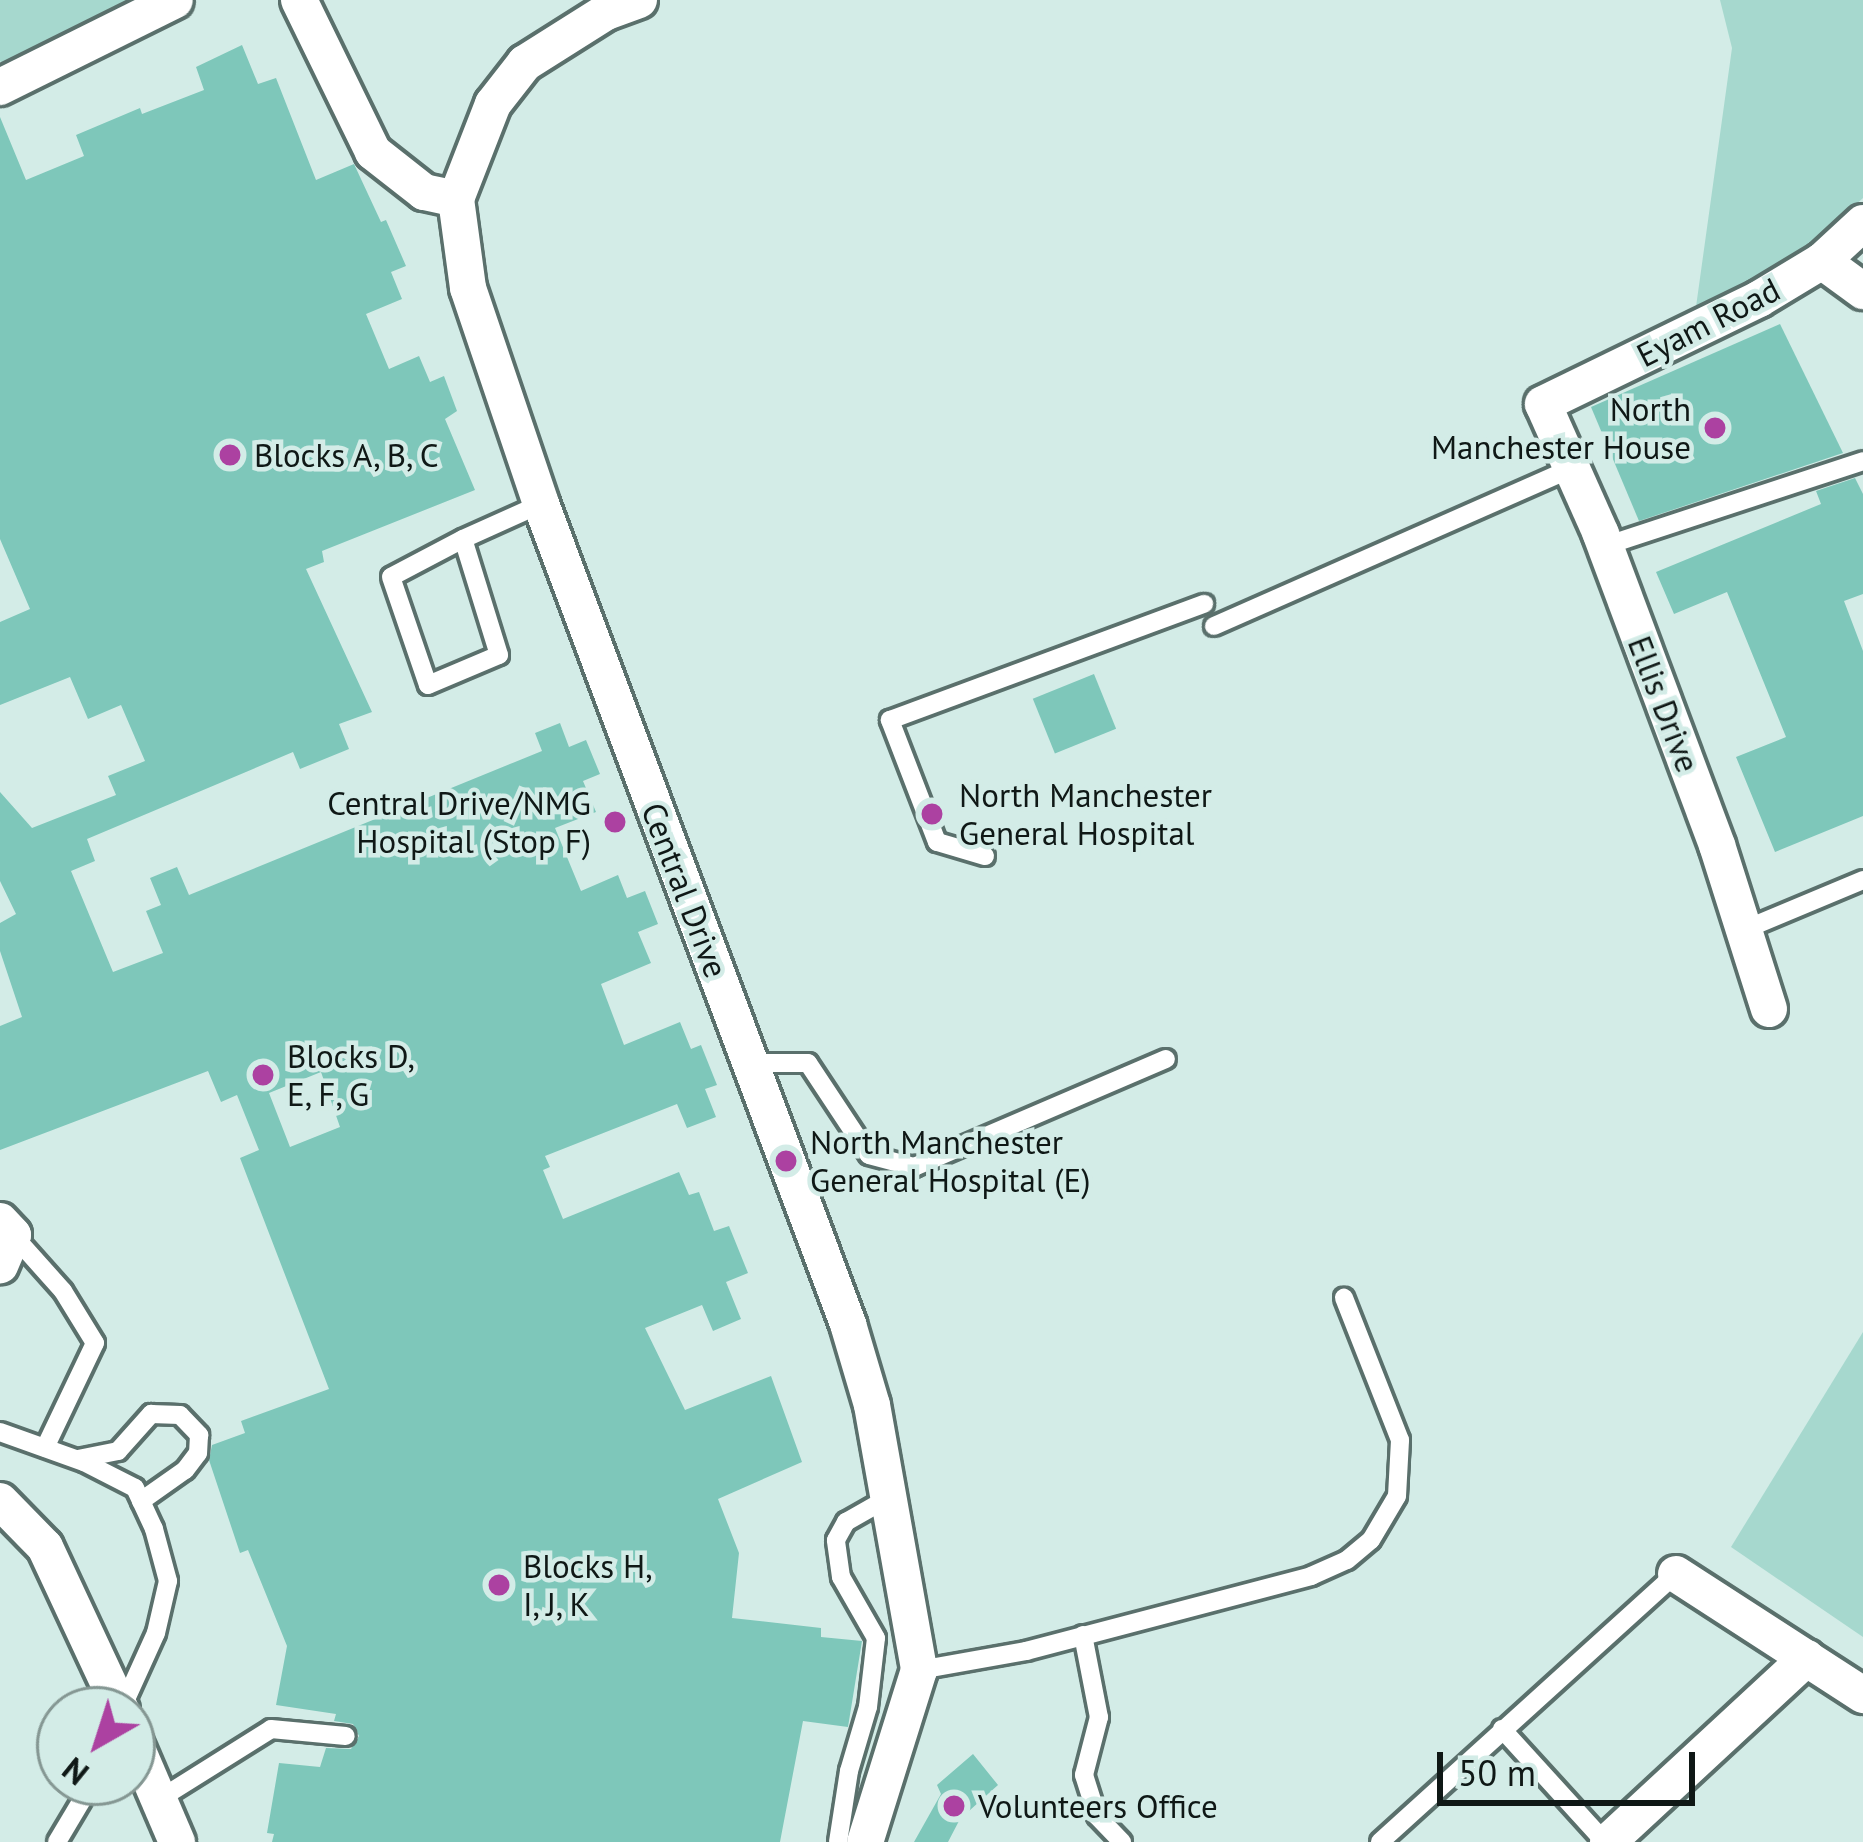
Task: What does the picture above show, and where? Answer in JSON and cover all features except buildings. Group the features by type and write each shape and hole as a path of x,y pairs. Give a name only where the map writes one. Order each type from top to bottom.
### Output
{"street":[{"path":"0,87 132,17 175,0"},
{"path":"299,0 374,152 424,192 456,200 493,104 525,62 606,13 639,0"},
{"name":"Central Drive","path":"456,200 468,288 541,504 848,1324 872,1405 919,1670 865,1842"},
{"name":"Eyam Road","path":"1543,404 1715,324 1822,261 1863,223"},
{"path":"1822,261 1863,291"},
{"name":"Ellis Drive","path":"1543,404 1605,546 1746,928 1769,1010"},
{"path":"0,1501 45,1547 110,1686"},
{"path":"1676,1574 1863,1695"},
{"path":"1607,1842 1807,1658"},
{"path":"156,1795 177,1842"}],"lane":[{"path":"1605,546 1863,461"},
{"path":"1214,626 1574,469"},
{"path":"463,539 500,655 428,685 391,577 463,539 541,504"},
{"path":"985,856 937,842 890,720 1204,604"},
{"path":"1746,928 1863,880"},
{"path":"751,1063 808,1063 869,1155 914,1167 1166,1059"},
{"path":"4,1241 63,1291 95,1343 45,1448"},
{"path":"919,1670 1083,1635 1311,1576 1347,1560 1372,1540 1397,1496 1400,1440 1344,1298"},
{"path":"77,1459 118,1451 151,1414 180,1415 199,1435 198,1454 185,1470 141,1501"},
{"path":"0,1432 77,1459 135,1488 168,1582 144,1666 134,1686"},
{"path":"838,1842 849,1771 868,1707 875,1637 841,1576 836,1540 846,1522 888,1498"},
{"path":"1380,1842 1676,1574"},
{"path":"1083,1635 1099,1718 1084,1774 1097,1816 1122,1842"},
{"path":"158,1800 272,1729 346,1736"},
{"path":"1502,1729 1607,1842"},
{"path":"57,1842 78,1806"}],"green space":[{"path":"0,0 139,0 5,67 0,61"},
{"path":"1720,0 1863,0 1863,198 1822,236 1757,283 1695,314 1732,48"},
{"path":"1863,1332 1863,1637 1731,1547"}],"place":[{"name":"North Manchester House","path":"1715,428"},
{"name":"Blocks A, B, C","path":"230,455"},
{"name":"North Manchester General Hospital","path":"932,814"},
{"name":"Central Drive/NMG Hospital (Stop F)","path":"615,822"},
{"name":"Blocks D, E, F, G","path":"263,1075"},
{"name":"North Manchester General Hospital (E)","path":"786,1161"},
{"name":"Blocks H, I, J, K","path":"499,1585"},
{"name":"Volunteers Office","path":"954,1806"}]}
